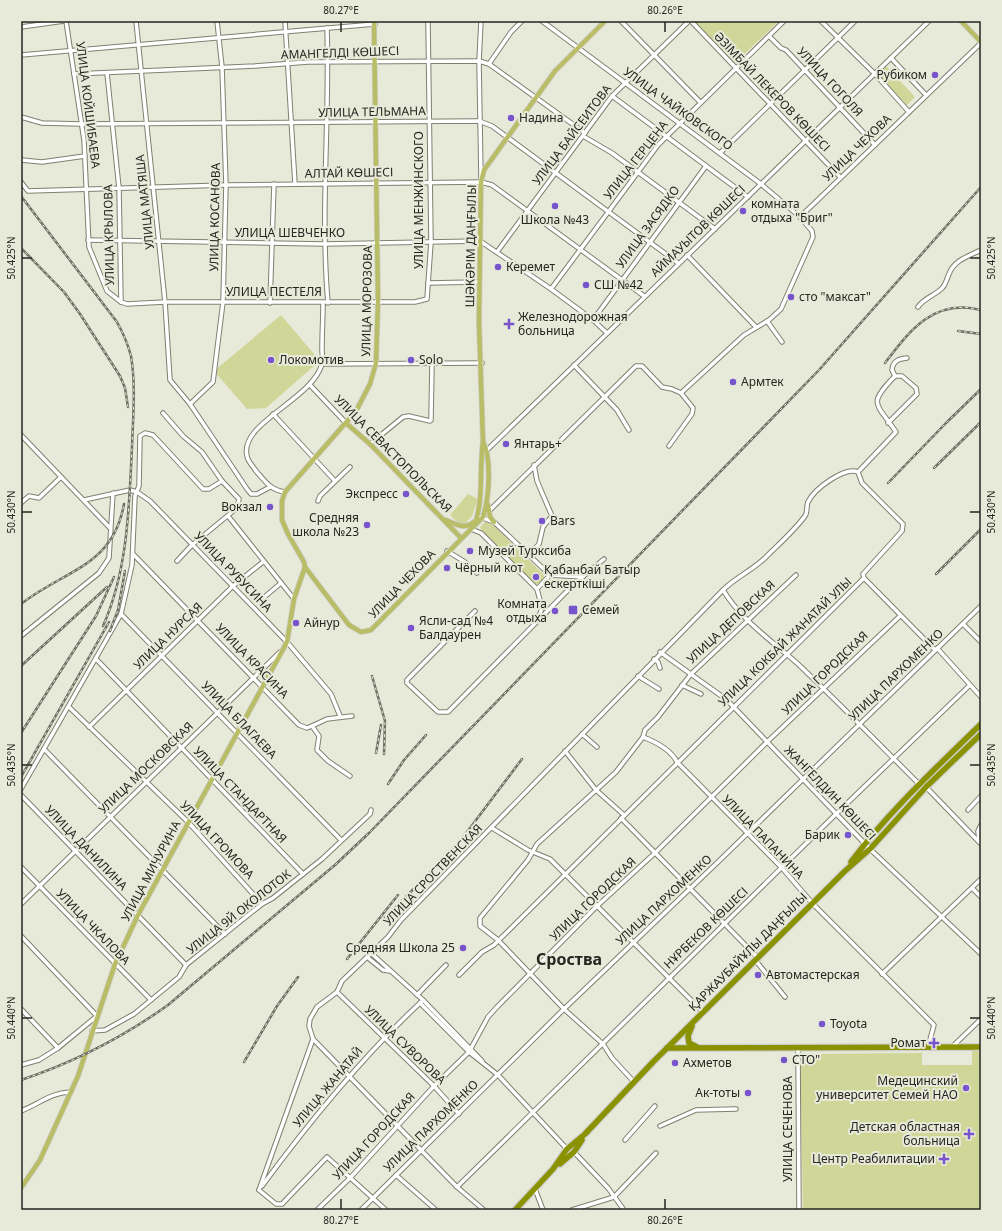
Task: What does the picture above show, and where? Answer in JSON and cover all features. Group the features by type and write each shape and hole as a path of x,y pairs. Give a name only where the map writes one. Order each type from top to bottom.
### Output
{"highway":[{"name":"ҚАРЖАУБАЙҰЛЫ ДАҢҒЫЛЫ","path":"653,1062 813,904 844,871 865,843 919,784 981,724"},
{"name":"ҚАРЖАУБАЙҰЛЫ ДАҢҒЫЛЫ","path":"844,871 870,849 926,787 981,734"},
{"path":"701,1015 690,1028 688,1036 689,1043 695,1047 708,1049"},
{"path":"667,1048 981,1047"},
{"path":"515,1210 653,1062 666,1052 680,1048"}],"main road":[{"name":"ШӘКӘРІМ ДАҢҒЫЛЫ","path":"476,522 481,506 481,456 483,442 479,282 481,182 484,170 536,99 555,70 605,21"},
{"path":"961,21 981,42"},
{"name":"УЛИЦА МОРОЗОВА","path":"285,492 346,423 364,397 376,363 378,243 376,61 374,23"},
{"name":"УЛИЦА СЕВАСТОПОЛЬСКАЯ","path":"346,423 370,444 461,538"},
{"name":"ШӘКӘРІМ ДАҢҒЫЛЫ","path":"483,442 487,450 487,499 483,517"},
{"path":"285,492 282,501 282,520 304,562 305,567"},
{"path":"487,499 489,511 494,522"},
{"name":"УЛИЦА ЧЕХОВА","path":"305,567 349,625 355,630 367,632 371,630 471,529 476,522 483,517"},
{"path":"443,518 458,526 466,527 476,522"},
{"name":"УЛИЦА МИЧУРИНА","path":"21,1188 40,1160 86,1055 92,1031 115,964 138,915 285,648 294,599 305,567"}],"street":[{"path":"21,27 65,21"},
{"name":"УЛИЦА КОЙШИБАЕВА","path":"65,21 71,50 85,156 88,240 101,281 107,291 121,302"},
{"name":"УЛИЦА МАТЯША","path":"136,21 165,302 170,380 190,404"},
{"name":"УЛИЦА КОСАНОВА","path":"190,404 213,382 223,302 226,185 222,67 217,21"},
{"path":"285,21 295,184"},
{"name":"УЛИЦА МЕНЖИНСКОГО","path":"427,299 431,242 428,21"},
{"path":"481,21 479,61 481,182"},
{"path":"489,64 510,32 522,21"},
{"name":"УЛИЦА ЧАЙКОВСКОГО","path":"542,21 720,152 800,217"},
{"path":"621,21 700,102"},
{"name":"УЛИЦА БАЙСЕИТОВА","path":"497,252 612,96 690,21"},
{"name":"ӘЗІМБАЙ ЛЕКЕРОВ КӨШЕСІ","path":"690,21 736,67 840,177"},
{"name":"УЛИЦА ГЕРЦЕНА","path":"551,289 638,172 666,137 784,21"},
{"path":"821,21 875,74 909,112"},
{"name":"АЙМАУЫТОВ КӨШЕСІ","path":"481,456 644,296 929,21"},
{"path":"720,152 838,39 853,22"},
{"path":"21,54 286,32 374,23"},
{"path":"327,28 328,62 325,244 328,303"},
{"name":"УЛИЦА ГОГОЛЯ","path":"769,36 781,48 786,50 875,145"},
{"name":"УЛИЦА ЧЕХОВА","path":"800,217 981,42"},
{"path":"891,58 926,95"},
{"name":"АМАНГЕЛДІ КӨШЕСІ","path":"74,74 328,62 429,60 479,61 489,64 584,134 612,152 715,229"},
{"name":"УЛИЦА КРЫЛОВА","path":"107,73 119,188 121,302"},
{"path":"612,96 748,197"},
{"name":"УЛИЦА ТЕЛЬМАНА","path":"21,117 42,123 81,124 479,121 492,126 678,263"},
{"path":"21,160 42,162 85,156"},
{"name":"УЛИЦА ЗАСЯДКО","path":"593,320 706,166"},
{"name":"АЛТАЙ КӨШЕСІ","path":"21,182 28,191 153,186 377,182 481,182 492,185 644,296"},
{"path":"270,303 274,184"},
{"path":"669,446 693,412 693,408 681,392 744,335 782,309 813,237 812,231 800,217"},
{"name":"УЛИЦА ШЕВЧЕНКО","path":"88,240 272,244 480,241"},
{"path":"480,241 551,289 593,320 607,333"},
{"path":"918,307 921,303 946,285 950,272 965,256 981,250"},
{"path":"687,255 756,327"},
{"name":"УЛИЦА МЕНЖИНСКОГО","path":"428,283 479,282"},
{"name":"УЛИЦА ПЕСТЕЛЯ","path":"121,302 127,304 165,302 328,303 422,302 427,299"},
{"path":"285,492 270,487 250,463 246,456 246,449 258,427 273,414 286,406 310,385 322,364 323,303"},
{"path":"766,321 782,342"},
{"path":"895,376 892,370 894,362 899,359 906,358"},
{"path":"370,444 403,418 409,416 431,420 432,362"},
{"path":"322,364 432,362 482,363"},
{"path":"574,365 617,410 629,430"},
{"name":"УЛИЦА ЧЕХОВА","path":"483,517 636,366 639,365 662,387 672,388 681,392"},
{"path":"888,423 917,394 916,388 904,378 895,376"},
{"path":"858,472 896,432 877,407 876,399 879,393 895,376"},
{"name":"УЛИЦА СЕВАСТОПОЛЬСКАЯ","path":"310,385 346,423"},
{"path":"190,404 247,490 252,494 257,494 270,487"},
{"path":"163,413 183,436 202,452 222,481 239,499 239,507 192,545 177,561"},
{"path":"273,414 335,481"},
{"path":"21,789 121,614 130,577 133,554 135,496 139,480 140,436 145,433 150,433 156,438 203,489 209,489 222,481"},
{"path":"21,435 110,528"},
{"path":"529,555 539,544 543,527 552,516 537,481 534,465"},
{"path":"318,501 320,496 350,467"},
{"name":"УЛИЦА СРОСТВЕНСКАЯ","path":"260,1190 313,1039 310,1019 317,1007 336,992 342,980 388,937 400,920 492,828 660,652 722,590 730,583 749,572 767,556 806,515 808,502 819,489 828,481 848,470 858,472"},
{"name":"УЛИЦА КОКБАЙ ЖАНАТАЙ УЛЫ","path":"459,975 482,952 498,940 566,874 732,707 864,578 863,574 883,554 902,531 904,526 862,483 858,472"},
{"path":"21,501 29,496 39,498 61,477"},
{"path":"84,500 125,490 137,492"},
{"name":"УЛИЦА РУБУСИНА","path":"137,492 150,501 287,642 331,694 340,716"},
{"path":"21,636 99,573 109,558 113,493"},
{"path":"228,516 263,562 294,599"},
{"path":"483,517 494,522 550,575 567,578 584,577"},
{"path":"476,522 482,533 537,589 542,608 537,622"},
{"path":"471,529 482,533"},
{"name":"УЛИЦА ЧЕХОВА","path":"448,551 477,573"},
{"name":"УЛИЦА КРАСИНА","path":"133,554 299,725 306,728 312,726"},
{"path":"475,611 407,680 407,683 438,712 448,712 574,584 604,559"},
{"name":"УЛИЦА НУРСАЯ","path":"89,726 233,586 263,562"},
{"path":"537,589 550,575"},
{"name":"УЛИЦА ДЕПОВСКАЯ","path":"498,940 480,926 480,918 533,852 537,844 616,772 643,737 645,730 658,717 682,685 707,657 748,622 771,597 775,596 796,575"},
{"path":"864,578 900,616 936,649 981,697"},
{"name":"УЛИЦА РУБУСИНА","path":"262,599 281,583"},
{"path":"722,590 734,607 748,622 823,688 919,784"},
{"name":"УЛИЦА ПАРХОМЕНКО","path":"360,1210 564,1009 804,779 981,606"},
{"name":"УЛИЦА БЛАГАЕВА","path":"121,614 341,840"},
{"name":"УЛИЦА ГОРОДСКАЯ","path":"317,1210 351,1178 398,1124 470,1051 488,1017 532,974 596,907 656,852 767,742 900,616"},
{"path":"963,624 981,642"},
{"name":"УЛИЦА МОСКОВСКАЯ","path":"21,904 285,648"},
{"name":"ЖАНГЕЛДИН КӨШЕСІ","path":"660,652 723,696 870,849 981,954"},
{"path":"654,659 658,662 660,668"},
{"name":"УЛИЦА СТАНДАРТНАЯ","path":"96,660 303,874"},
{"path":"638,676 659,689"},
{"path":"682,685 700,694"},
{"name":"НҰРБЕКОВ КӨШЕСІ","path":"457,1187 532,1111 603,1044 836,814 970,685"},
{"name":"УЛИЦА ГРОМОВА","path":"69,707 189,823 262,904"},
{"path":"350,776 328,762 317,750 319,736 312,726 327,719 340,716 352,716"},
{"path":"582,734 596,747"},
{"name":"УЛИЦА ПАПАНИНА","path":"643,737 662,747 674,757 711,798 782,868 813,904 934,1025 928,1047"},
{"path":"44,749 224,934"},
{"path":"565,751 596,790 623,816 690,888 726,923 757,959 785,997"},
{"path":"926,787 980,843"},
{"name":"УЛИЦА ДАНИЛИНА","path":"21,795 186,966"},
{"path":"968,810 981,796"},
{"name":"УЛИЦА 9Й ОКОЛОТОК","path":"92,1031 105,1030 134,1014 179,977 186,966 224,934 303,874 370,814 371,810"},
{"path":"980,843 978,831 981,825"},
{"path":"492,828 533,852 550,859 668,979 701,1015"},
{"name":"УЛИЦА ЧКАЛОВА","path":"21,867 151,1000"},
{"path":"882,974 981,879"},
{"path":"972,888 981,897"},
{"path":"21,936 97,1016 58,1048 40,1060 21,1065"},
{"path":"498,940 564,1009 603,1044 612,1058 634,1082"},
{"path":"371,953 417,995 421,1002 470,1051 498,1075 608,1188 624,1210"},
{"path":"367,957 383,970 390,971"},
{"path":"417,995 446,965"},
{"name":"УЛИЦА СУВОРОВА","path":"336,992 434,1086 459,1114"},
{"name":"УЛИЦА ЖАНАТАЙ","path":"260,1190 299,1136 383,1037 421,1002"},
{"path":"21,1009 58,1048"},
{"path":"952,1047 981,1019"},
{"path":"313,1039 398,1124 457,1187 484,1210"},
{"name":"УЛИЦА СЕЧЕНОВА","path":"798,1048 798,1210"},
{"path":"21,1111 46,1097 59,1092 70,1092"},
{"path":"625,1140 655,1106"},
{"path":"660,1126 696,1110 736,1109"},
{"path":"572,1210 614,1198 656,1153"},
{"path":"260,1190 276,1204 282,1204 327,1157 386,1210"},
{"path":"396,1175 436,1210"},
{"path":"21,1179 25,1183"},
{"path":"535,1190 543,1210"}],"green space":[{"path":"693,21 779,21 733,65"},
{"path":"886,66 915,97 907,105 877,75"},
{"name":"Локомотив","path":"281,315 314,354 315,365 266,408 247,409 214,371"},
{"path":"468,494 478,499 472,516 462,527 450,515"},
{"path":"486,521 490,522 544,575 544,579 538,584 534,584 482,531 480,527"},
{"path":"972,1048 981,1048 981,1210 803,1210 800,1054 922,1053 922,1065 972,1065"}],"railway":[{"path":"21,1080 41,1073 98,1048 151,1017 168,1005 335,865 369,833 819,370 981,187"},
{"path":"21,196 117,322 131,356 134,390 130,492 126,538 118,583 103,626"},
{"path":"21,248 64,292 80,314 120,376 125,388 128,407"},
{"path":"885,363 914,329 937,313 964,307 981,310"},
{"path":"958,331 981,334"},
{"path":"888,483 981,389"},
{"path":"934,468 981,422"},
{"path":"21,604 84,565 98,554 109,541 118,525 124,504"},
{"path":"936,574 981,529"},
{"path":"110,631 118,610 125,571"},
{"path":"21,733 96,616 114,577"},
{"path":"21,666 107,587"},
{"path":"21,777 109,622"},
{"path":"372,676 385,721 384,754"},
{"path":"376,753 381,725"},
{"path":"388,784 404,760 426,735"},
{"path":"384,919 458,844 522,759"},
{"path":"347,959 398,895"},
{"path":"244,1062 277,1006 298,977"}],"place":[{"name":"Рубиком","path":"935,75"},
{"name":"Надина","path":"511,118"},
{"name":"Школа №43","path":"555,206"},
{"name":"комната отдыха \"Бриг\"","path":"743,211"},
{"name":"Керемет","path":"498,267"},
{"name":"СШ №42","path":"586,285"},
{"name":"сто \"максат\"","path":"791,297"},
{"name":"Железнодорожная больница","path":"509,324"},
{"name":"Локомотив","path":"271,360"},
{"name":"Solo","path":"411,360"},
{"name":"Армтек","path":"733,382"},
{"name":"Янтарь+","path":"506,444"},
{"name":"Экспресс","path":"406,494"},
{"name":"Вокзал","path":"270,507"},
{"name":"Bars","path":"542,521"},
{"name":"Средняя школа №23","path":"367,525"},
{"name":"Музей Турксиба","path":"470,551"},
{"name":"Чёрный кот","path":"447,568"},
{"name":"Қабанбай Батыр ескерткіші","path":"536,577"},
{"name":"Семей","path":"573,610"},
{"name":"Комната отдыха","path":"555,611"},
{"name":"Айнур","path":"296,623"},
{"name":"Ясли-сад №4 Балдаурен","path":"411,628"},
{"name":"Барик","path":"848,835"},
{"name":"Средняя Школа 25","path":"463,948"},
{"name":"Автомастерская","path":"758,975"},
{"name":"Toyota","path":"822,1024"},
{"name":"Ромат","path":"934,1043"},
{"name":"СТО\"","path":"784,1060"},
{"name":"Ахметов","path":"675,1063"},
{"name":"Медецинский университет Семей НАО","path":"966,1088"},
{"name":"Ак-тоты","path":"748,1093"},
{"name":"Детская областная больница","path":"969,1134"},
{"name":"Центр Реабилитации","path":"944,1159"}],"district":[{"name":"Сроства","path":"569,959"}]}
